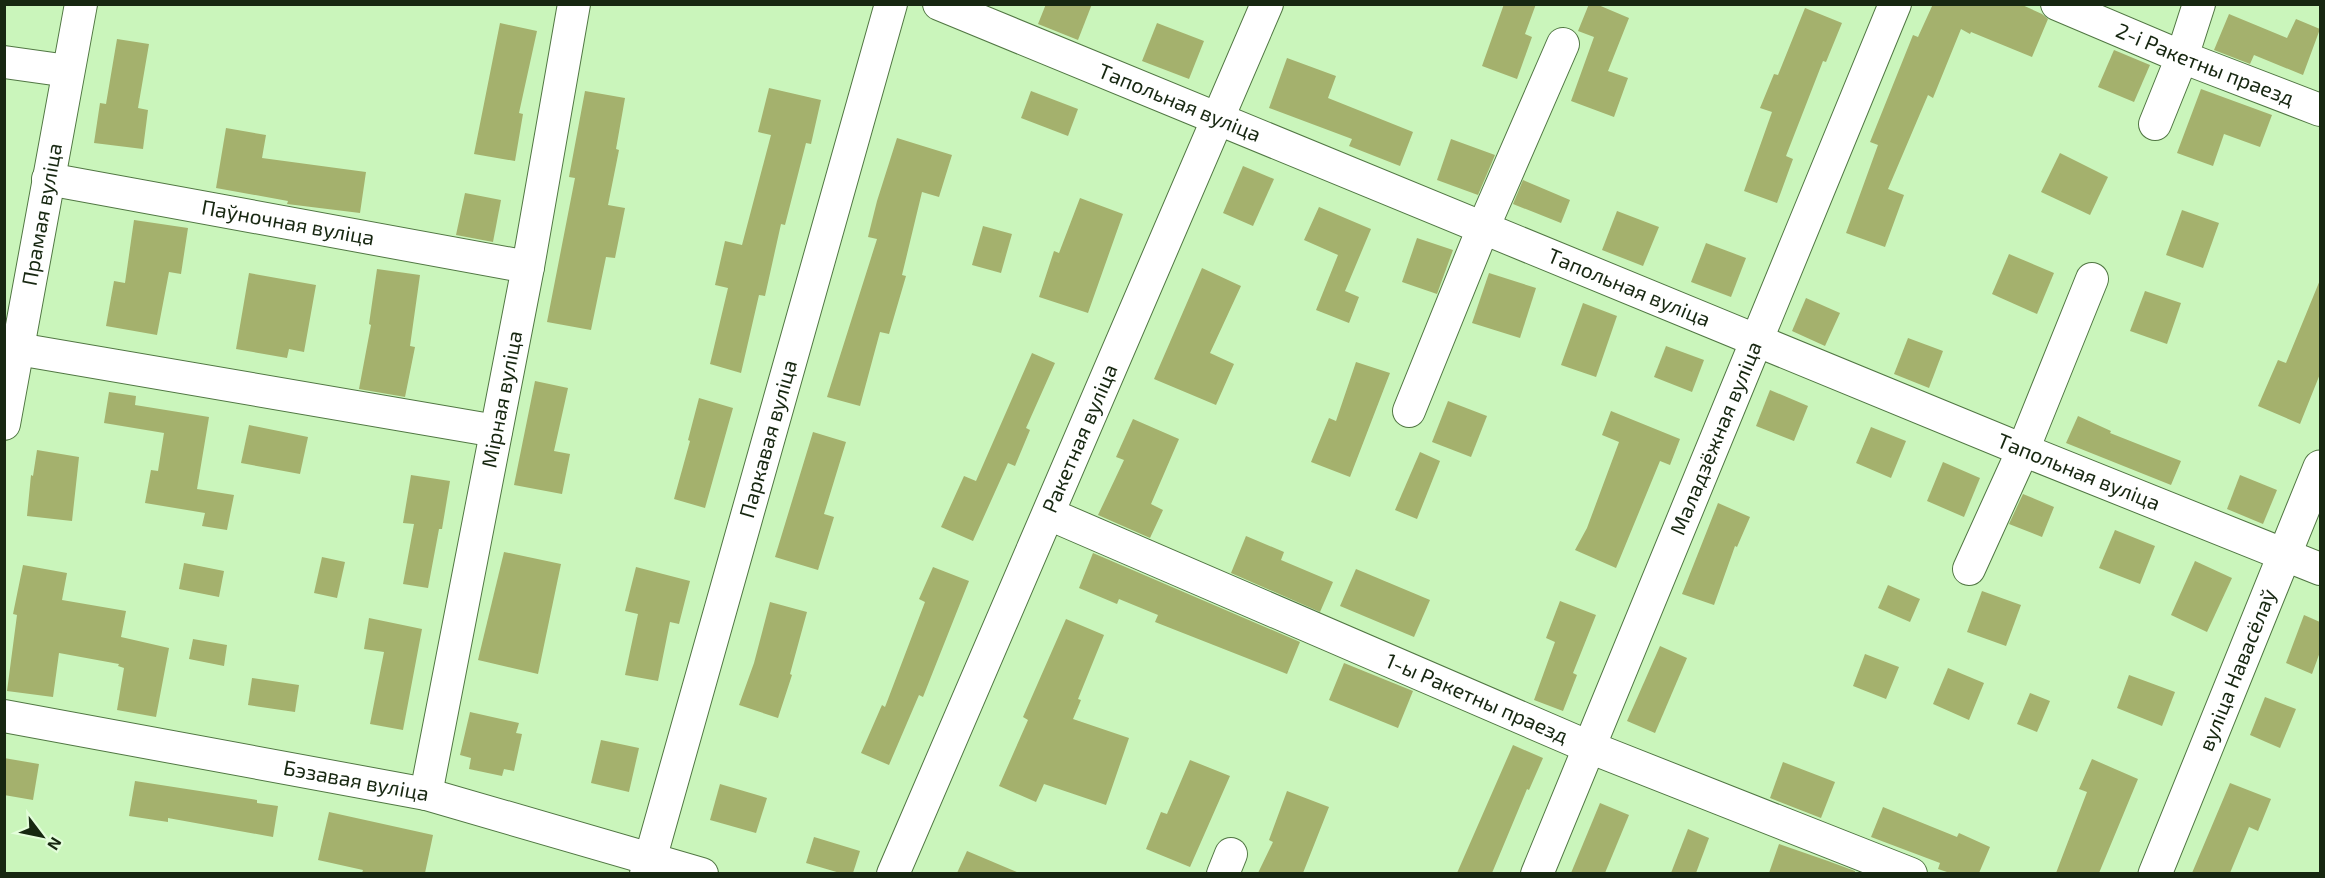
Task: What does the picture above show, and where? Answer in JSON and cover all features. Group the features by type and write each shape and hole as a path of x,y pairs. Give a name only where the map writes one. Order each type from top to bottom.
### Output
{"main road":[{"name":"вуліца Навасёлаў","path":"2155,873 2320,467"}],"street":[{"name":"Прамая вуліца","path":"4,424 18,349 17,280 48,179 81,4"},
{"name":"Мірная вуліца","path":"426,794 528,267 574,4"},
{"name":"Паркавая вуліца","path":"648,866 891,4"},
{"name":"Тапольная вуліца","path":"939,4 2024,450 2320,569"},
{"name":"Ракетная вуліца","path":"893,873 1267,4"},
{"name":"Маладзёжная вуліца","path":"1536,873 1895,4"},
{"name":"2-і Ракетны праезд","path":"2058,4 2182,57 2320,110"},
{"path":"2155,124 2182,57 2199,4"},
{"path":"1409,411 1483,228 1563,44"},
{"path":"4,62 68,71"},
{"name":"Паўночная вуліца","path":"48,179 528,267"},
{"path":"1969,568 2024,450 2092,279"},
{"path":"18,349 496,431"},
{"name":"1-ы Ракетны праезд","path":"1049,514 1589,747 1911,873"},
{"name":"Бэзавая вуліца","path":"4,716 426,794 648,866 702,873"}],"building":[{"path":"1046,4 1092,4 1078,40 1038,24"},
{"path":"1504,4 1536,4 1525,34 1532,37 1517,79 1482,66"},
{"path":"1589,4 1596,4 1629,18 1608,71 1628,78 1614,117 1571,101 1594,37 1578,31"},
{"path":"1933,4 2020,4 2048,19 2032,57 1961,29 1933,98 1928,95 1888,189 1904,195 1885,247 1846,233 1878,145 1870,142 1913,35 1918,37"},
{"path":"1805,8 1842,23 1826,62 1823,61 1786,156 1793,159 1777,203 1744,191 1772,112 1760,108 1774,74 1778,75"},
{"path":"2229,14 2287,38 2296,19 2320,29 2303,75 2254,55 2250,64 2214,50"},
{"path":"500,23 537,31 519,113 523,114 515,161 474,154"},
{"path":"1157,23 1204,41 1189,79 1142,61"},
{"path":"117,39 149,44 138,108 148,110 143,149 94,143 100,103 106,104"},
{"path":"2114,50 2150,65 2134,102 2098,87"},
{"path":"1287,58 1336,76 1328,98 1413,132 1400,166 1349,146 1352,139 1269,108"},
{"path":"769,88 821,100 811,144 806,143 785,225 781,224 765,296 759,295 741,373 710,364 728,288 715,285 725,241 742,245 771,135 758,132"},
{"path":"2201,89 2272,115 2260,147 2224,134 2213,166 2177,153"},
{"path":"585,91 625,98 616,149 619,150 608,205 625,208 615,258 606,257 591,330 547,322 575,178 569,177"},
{"path":"1031,91 1078,109 1068,136 1021,118"},
{"path":"226,128 266,135 262,158 366,172 360,213 287,204 288,201 216,188"},
{"path":"897,138 952,155 939,197 922,192 902,275 906,276 889,334 880,332 860,406 827,397 877,239 868,237"},
{"path":"1451,139 1495,155 1478,195 1437,180"},
{"path":"2060,153 2108,177 2090,215 2041,192"},
{"path":"1243,166 1274,179 1253,226 1223,213"},
{"path":"1523,180 1570,200 1561,223 1513,204"},
{"path":"465,193 501,200 493,242 456,235"},
{"path":"1080,198 1123,214 1088,313 1039,297 1054,251 1059,253"},
{"path":"1319,207 1371,229 1345,291 1359,297 1349,323 1316,310 1338,255 1304,240"},
{"path":"2182,210 2219,223 2203,268 2166,255"},
{"path":"1617,211 1659,227 1643,266 1602,250"},
{"path":"134,220 188,228 181,274 169,272 157,335 106,326 114,281 125,283"},
{"path":"983,226 1012,234 1001,273 972,265"},
{"path":"1417,238 1453,250 1437,294 1402,282"},
{"path":"1706,243 1746,258 1731,297 1691,282"},
{"path":"2009,254 2054,273 2037,314 1992,294"},
{"path":"1202,268 1241,286 1210,353 1234,364 1216,405 1154,379"},
{"path":"377,269 420,275 410,346 415,347 405,397 359,389 371,325 369,324"},
{"path":"249,273 316,285 304,352 289,349 287,358 236,349"},
{"path":"1489,273 1536,288 1520,338 1472,323"},
{"path":"2320,280 2320,374 2300,424 2258,406 2278,360 2286,363"},
{"path":"2145,291 2181,303 2167,344 2130,331"},
{"path":"1806,298 1840,313 1825,346 1792,331"},
{"path":"1583,303 1617,316 1596,377 1561,365"},
{"path":"1908,338 1943,351 1929,388 1894,374"},
{"path":"1666,346 1704,360 1692,392 1654,377"},
{"path":"1032,353 1055,363 1026,428 1030,430 1015,466 1008,463 973,541 941,527 964,476 976,481"},
{"path":"1356,362 1390,373 1350,477 1311,462 1329,418 1336,421"},
{"path":"535,381 568,388 554,451 570,454 562,494 514,485"},
{"path":"1770,390 1808,406 1794,441 1756,426"},
{"path":"109,392 136,396 135,405 209,417 197,489 234,495 227,530 202,526 205,513 145,503 151,470 158,471 164,433 104,423"},
{"path":"699,398 733,408 705,508 674,499"},
{"path":"1448,401 1487,416 1471,457 1432,442"},
{"path":"1611,411 1680,439 1670,465 1660,461 1616,568 1575,550 1587,528 1619,442 1602,435"},
{"path":"2078,416 2111,431 2110,433 2181,461 2171,485 2066,443"},
{"path":"1133,419 1179,439 1151,504 1163,510 1150,538 1098,515 1124,460 1116,457"},
{"path":"249,425 308,437 300,474 241,463"},
{"path":"1871,427 1906,441 1891,478 1856,463"},
{"path":"813,432 846,442 824,514 834,517 818,570 775,557"},
{"path":"37,450 79,457 72,521 27,516 31,475 33,476"},
{"path":"1420,452 1440,461 1417,519 1395,510"},
{"path":"1943,462 1980,478 1964,517 1927,501"},
{"path":"411,475 450,481 442,529 439,529 428,588 403,584 414,524 403,523"},
{"path":"2240,475 2277,490 2263,524 2227,509"},
{"path":"2023,494 2054,507 2042,537 2009,524"},
{"path":"1718,503 1750,517 1737,547 1735,546 1714,605 1682,594"},
{"path":"2115,530 2155,546 2140,584 2099,568"},
{"path":"1246,536 1284,552 1281,560 1333,582 1320,612 1231,573"},
{"path":"504,552 561,564 538,674 478,660"},
{"path":"1093,553 1300,642 1287,674 1155,622 1158,615 1119,599 1117,604 1079,588"},
{"path":"322,557 345,562 337,598 314,593"},
{"path":"2195,561 2232,578 2207,632 2171,615"},
{"path":"184,563 224,571 219,597 179,589"},
{"path":"23,565 67,573 62,600 126,611 121,637 169,648 156,717 117,710 124,668 118,666 119,664 59,653 53,697 7,691 17,615 13,614"},
{"path":"636,567 690,581 679,624 670,622 658,681 625,675 638,614 625,611"},
{"path":"933,567 969,581 923,697 919,695 889,765 861,753 882,705 885,707 925,602 919,599"},
{"path":"1356,569 1430,600 1414,637 1340,606"},
{"path":"1888,585 1920,599 1910,622 1878,608"},
{"path":"1982,591 2021,605 2006,646 1967,632"},
{"path":"1560,601 1596,615 1573,673 1577,675 1563,711 1534,700 1555,642 1546,638"},
{"path":"770,602 807,612 790,674 792,675 778,718 739,705 754,663"},
{"path":"2304,615 2320,622 2320,652 2312,674 2286,663"},
{"path":"369,618 422,629 403,730 370,724 384,652 364,649"},
{"path":"1066,619 1104,635 1078,699 1081,700 1073,719 1129,738 1106,805 1044,784 1036,802 999,786 1028,720 1023,717"},
{"path":"193,639 227,645 224,666 189,659"},
{"path":"1660,646 1687,658 1655,733 1627,721"},
{"path":"1865,654 1899,667 1886,699 1853,686"},
{"path":"1344,663 1413,691 1398,728 1329,700"},
{"path":"1948,668 1984,683 1969,720 1933,704"},
{"path":"2129,675 2175,692 2162,726 2117,708"},
{"path":"252,678 299,685 295,712 248,705"},
{"path":"2030,693 2050,701 2037,732 2017,724"},
{"path":"2265,697 2296,709 2280,748 2250,735"},
{"path":"470,712 519,723 516,733 522,734 514,771 504,769 502,776 469,769 471,758 460,755"},
{"path":"601,740 639,748 629,792 591,783"},
{"path":"1513,745 1543,758 1529,790 1527,789 1492,873 1457,873"},
{"path":"4,758 39,764 33,800 4,795"},
{"path":"2092,759 2138,779 2099,873 2056,873 2087,792 2079,789"},
{"path":"1190,760 1230,776 1190,867 1146,849 1161,812 1167,814"},
{"path":"1783,762 1835,782 1821,818 1770,798"},
{"path":"135,781 257,800 257,803 278,806 273,837 168,818 168,822 129,816"},
{"path":"2230,783 2271,799 2258,831 2249,827 2230,873 2192,873"},
{"path":"720,784 767,798 756,833 710,820"},
{"path":"1287,791 1329,807 1303,873 1258,873 1273,842 1269,840"},
{"path":"1600,803 1629,815 1605,873 1571,873"},
{"path":"1883,807 1957,837 1959,833 1990,847 1979,873 1950,873 1938,869 1940,863 1871,837"},
{"path":"329,812 433,835 425,873 362,873 363,870 318,860"},
{"path":"1688,829 1709,838 1696,873 1671,873"},
{"path":"814,837 860,851 853,873 840,873 806,863"},
{"path":"1779,844 1855,871 1855,873 1769,873"},
{"path":"967,851 1019,873 957,873"}]}
